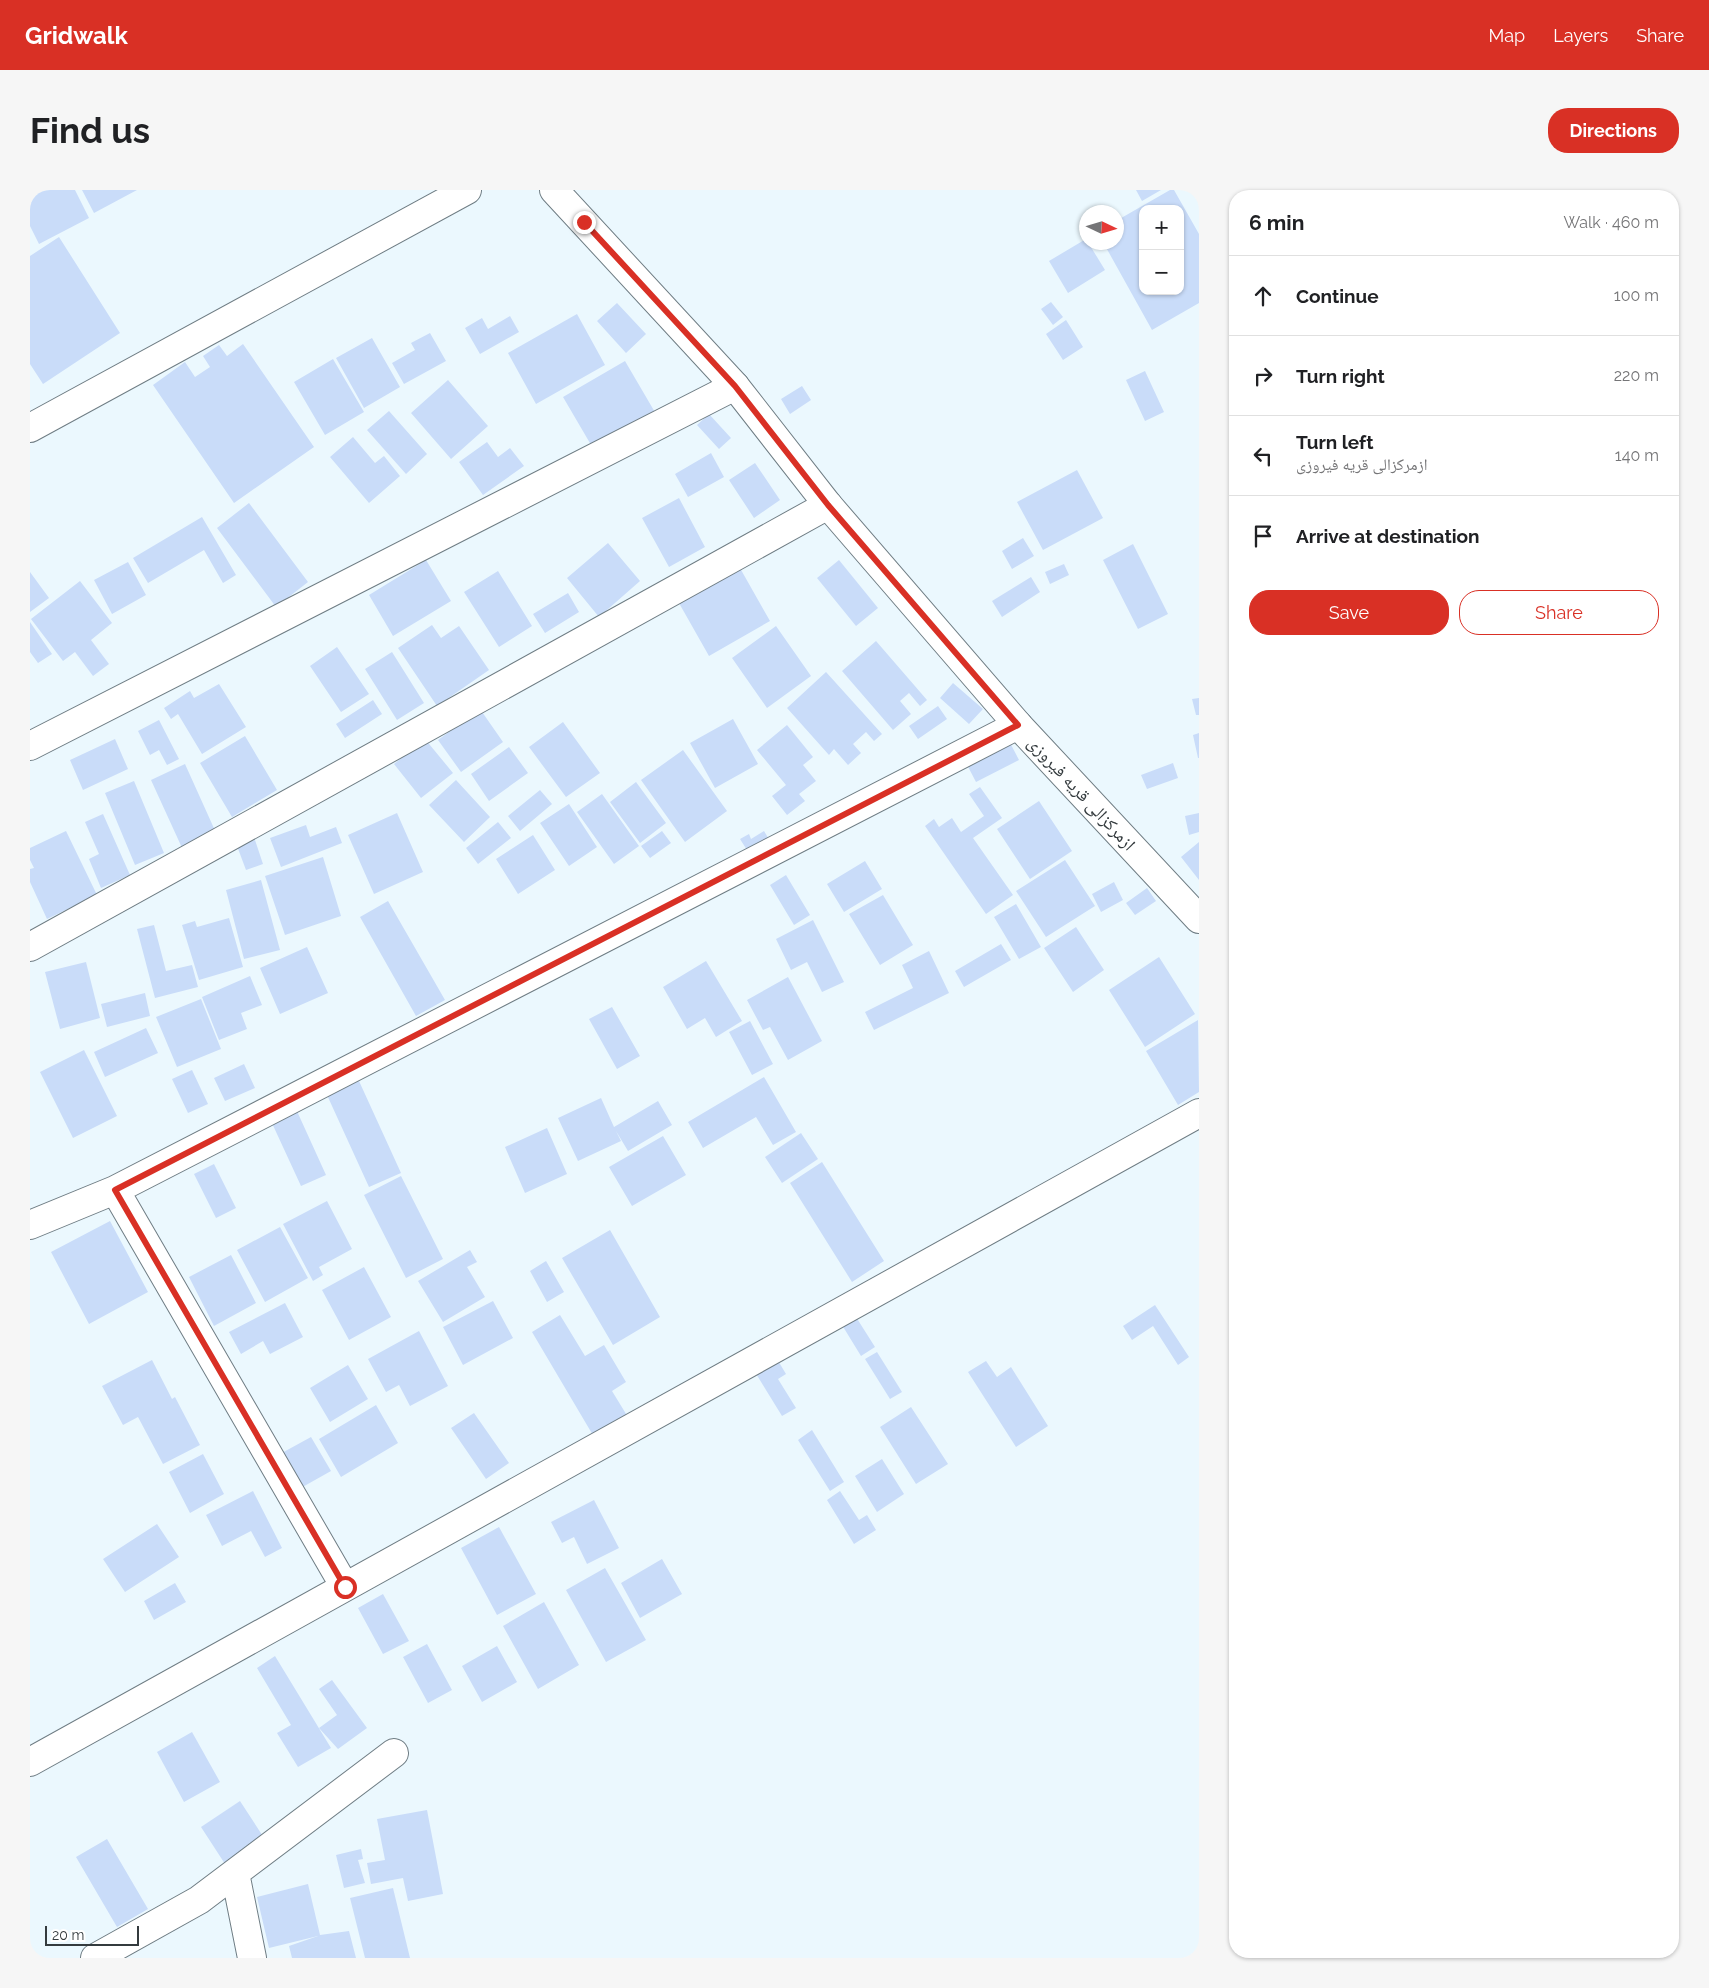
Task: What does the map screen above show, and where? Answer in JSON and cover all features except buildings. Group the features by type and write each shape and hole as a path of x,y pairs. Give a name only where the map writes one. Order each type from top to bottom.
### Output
{"street":[{"path":"30,428 467,190"},
{"name":"ازمرکزالی قریه فیروزی","path":"554,190 735,386 828,505 1018,725 1199,919"},
{"path":"30,746 735,386"},
{"path":"30,947 828,505"},
{"path":"34,1223 115,1190 1018,725"},
{"path":"30,1762 1199,1113"},
{"path":"115,1190 345,1587"},
{"path":"95,1958 199,1900 394,1753"},
{"path":"235,1873 252,1958"}],"route":[{"path":"345,1587 115,1190 1018,725 828,505 735,386 584,222"}]}
